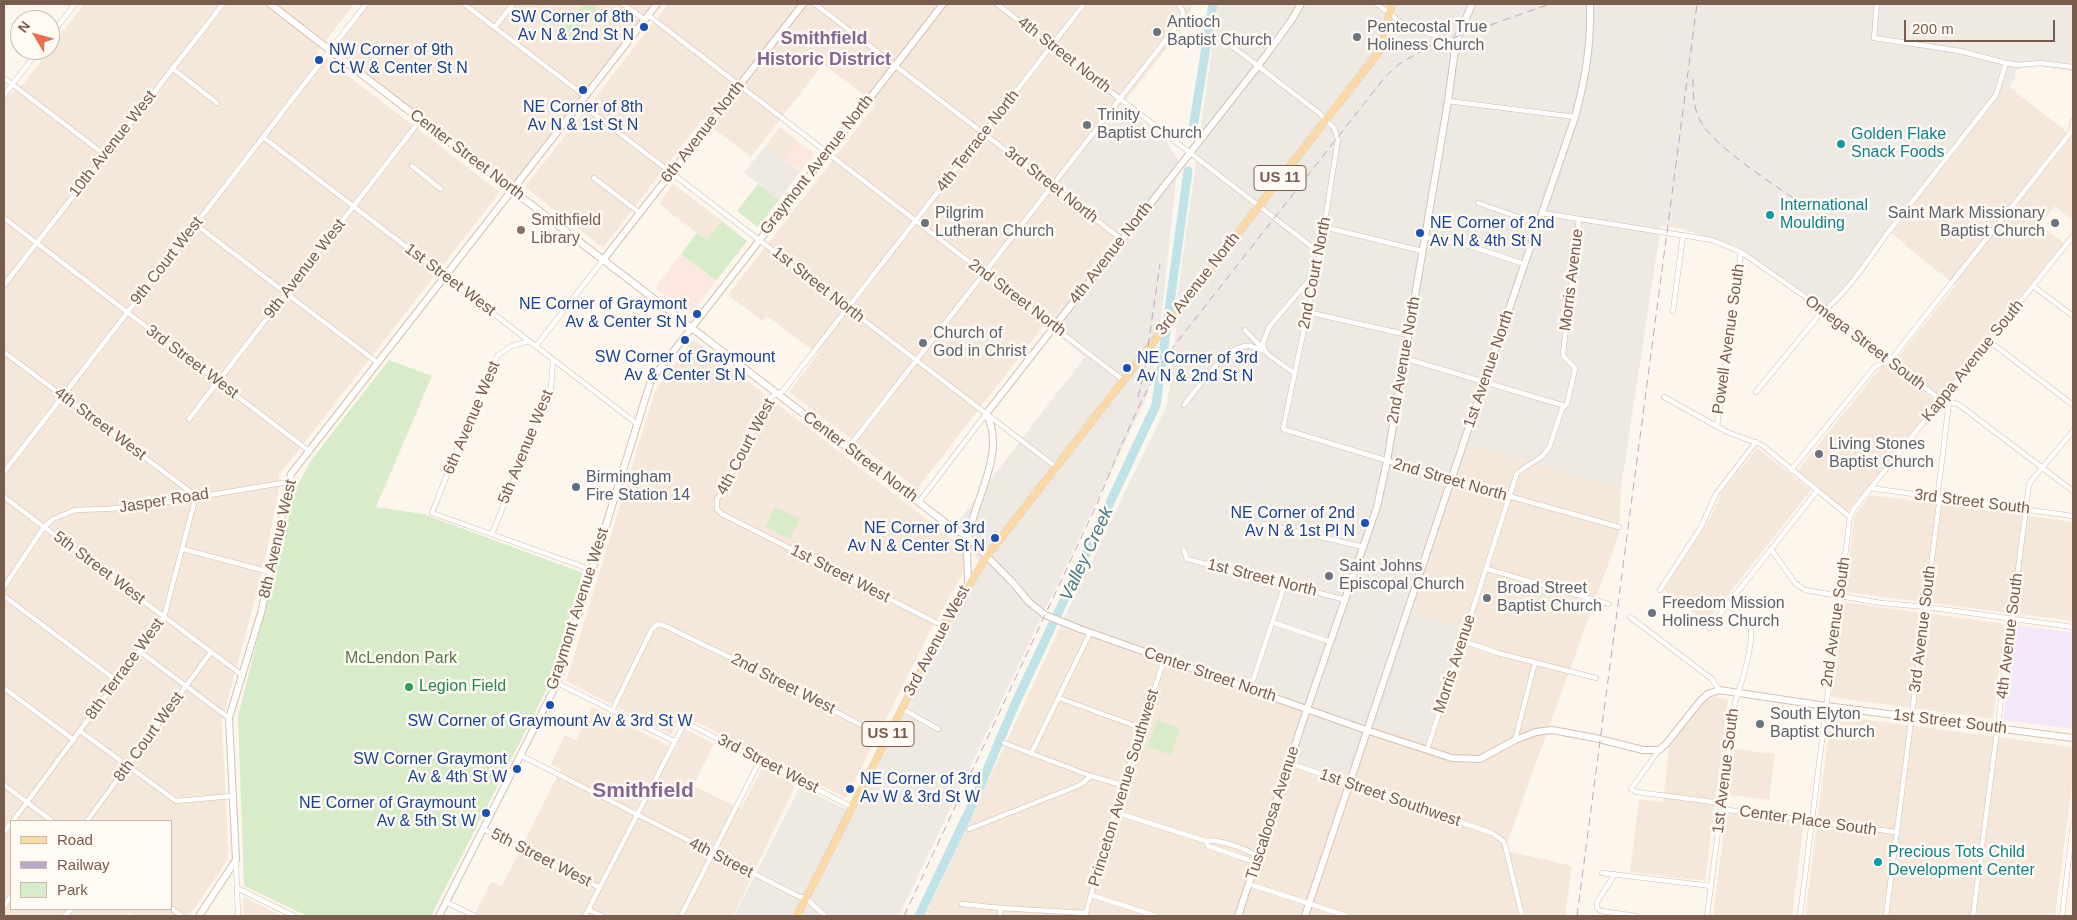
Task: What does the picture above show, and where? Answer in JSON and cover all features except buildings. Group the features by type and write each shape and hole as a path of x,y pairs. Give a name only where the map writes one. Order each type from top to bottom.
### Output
{"main road":[{"name":"3rd Avenue North","path":"987,556 1381,49 1391,15 1392,4"},
{"name":"3rd Avenue West","path":"797,916 946,622 968,583 987,556"}],"street":[{"path":"60,23 75,4"},
{"name":"10th Avenue West","path":"4,285 223,4"},
{"name":"Center Street North","path":"270,4 848,448 968,537 1029,602 1048,616 1164,660 1452,758 1480,759 1515,740 1536,732 1552,730 1643,750 1659,750"},
{"name":"9th Court West","path":"4,472 366,4"},
{"path":"464,4 585,96"},
{"path":"495,27 513,4"},
{"name":"2nd Street North","path":"623,4 646,18 740,85 1124,380"},
{"name":"8th Avenue West","path":"236,860 229,718 261,613 291,474 657,4"},
{"name":"6th Avenue North","path":"603,260 803,4"},
{"name":"3rd Street North","path":"815,4 1121,239"},
{"name":"Graymont Avenue North","path":"691,327 943,4"},
{"name":"4th Street North","path":"997,4 1320,253"},
{"name":"4th Terrace North","path":"776,393 782,391 848,308 1084,4"},
{"path":"848,448 1182,19 1183,12 1178,4"},
{"name":"4th Avenue North","path":"919,502 1121,239 1258,66 1301,4"},
{"path":"1377,4 1406,26 1456,42"},
{"name":"2nd Avenue North","path":"1307,709 1378,507 1448,101 1456,42 1472,4"},
{"name":"1st Avenue North","path":"1305,916 1366,730 1575,117 1586,77 1591,34 1590,4"},
{"path":"1877,4 1874,38 1960,51 2018,65 2040,63 2073,67"},
{"path":"1232,46 1326,119"},
{"path":"4,95 31,60"},
{"path":"1756,392 1870,258 1996,95 2006,63"},
{"path":"172,68 217,103"},
{"path":"4,78 104,155"},
{"path":"1448,101 1575,117"},
{"name":"1st Street North","path":"580,103 1056,467"},
{"name":"9th Avenue West","path":"190,419 421,119"},
{"name":"2nd Court North","path":"1284,429 1320,253 1338,139 1334,128 1326,119"},
{"path":"1792,470 1875,367 1892,358 1951,285 2071,132 2073,121"},
{"name":"1st Street West","path":"263,138 636,423"},
{"path":"412,166 441,189"},
{"path":"594,178 640,213"},
{"path":"1478,204 1538,224"},
{"name":"Omega Street South","path":"1542,213 1712,240 1741,252 1824,310 1941,400 1958,404 2073,491"},
{"name":"3rd Street West","path":"4,218 309,451"},
{"name":"Morris Avenue","path":"1427,750 1517,473 1541,457 1549,448 1562,409 1567,404 1575,369 1564,358 1563,354 1579,220"},
{"path":"196,224 378,363"},
{"path":"1324,228 1422,251"},
{"path":"1673,311 1683,235"},
{"name":"Kappa Avenue South","path":"1872,487 2073,236"},
{"path":"1425,237 1470,246 1524,264"},
{"name":"Powell Avenue South","path":"1717,426 1741,252"},
{"path":"536,346 603,260"},
{"path":"1265,351 1263,343 1269,327 1316,272"},
{"path":"2033,286 2073,316"},
{"path":"1308,312 1408,335"},
{"name":"Graymont Avenue West","path":"439,916 557,683 636,423 651,380 691,327"},
{"path":"1245,330 1265,351 1294,373"},
{"name":"6th Avenue West","path":"492,534 432,513 480,391 498,355 512,346 529,341"},
{"path":"1989,341 2073,405"},
{"path":"1184,405 1215,367 1234,350 1249,346 1265,351"},
{"name":"4th Street West","path":"4,352 196,496"},
{"path":"1404,358 1565,406"},
{"name":"5th Avenue West","path":"492,534 551,388 553,360"},
{"name":"4th Court West","path":"736,521 717,509 717,500 771,397 776,393"},
{"path":"1664,397 1717,426 1762,445 1850,517"},
{"name":"3rd Avenue South","path":"1886,916 1926,607 1949,402"},
{"path":"968,583 968,537 992,453 993,430 986,414"},
{"name":"2nd Street North","path":"1284,429 1387,462 1619,527"},
{"name":"4th Avenue South","path":"1973,916 2030,483 2073,431"},
{"path":"1660,590 1700,527 1716,494 1756,442"},
{"name":"Jasper Road","path":"44,527 53,519 75,510 108,510 149,505 288,482"},
{"name":"3rd Street South","path":"1872,487 2073,516"},
{"name":"2nd Avenue South","path":"1800,916 1826,706 1825,700 1850,517 1853,510 1872,487"},
{"path":"1709,628 1816,490"},
{"name":"8th Terrace West","path":"14,820 164,617 196,496"},
{"name":"5th Street West","path":"4,497 242,675"},
{"name":"1st Street West","path":"736,521 936,623 946,622"},
{"path":"1264,524 1364,547"},
{"path":"4,587 44,527"},
{"path":"492,534 592,570"},
{"path":"183,549 270,572"},
{"path":"1771,549 1799,586 1805,590 1881,603 1926,607 2073,627"},
{"name":"1st Street North","path":"1184,550 1187,559 1346,600"},
{"path":"1487,568 1609,604"},
{"path":"1250,689 1285,584"},
{"path":"4,596 117,681"},
{"name":"1st Avenue South","path":"1707,916 1734,702 1747,657 1751,628 1748,622 1727,605"},
{"path":"1630,618 1712,679 1719,690 1705,696 1659,750"},
{"path":"1272,622 1331,642"},
{"name":"2nd Street West","path":"612,711 652,629 658,624 680,632 886,738"},
{"path":"1031,754 1090,633"},
{"path":"1463,641 1498,653 1596,678"},
{"path":"139,651 229,718"},
{"name":"8th Court West","path":"88,820 211,652"},
{"name":"Princeton Avenue Southwest","path":"1085,914 1122,786 1164,660"},
{"path":"1515,740 1535,663"},
{"path":"557,683 674,742 585,916"},
{"path":"4,688 74,740"},
{"name":"1st Street South","path":"1719,690 2073,738"},
{"path":"1059,698 1141,728"},
{"path":"901,708 938,729"},
{"name":"Tuscaloosa Avenue","path":"1238,916 1307,709"},
{"name":"3rd Street West","path":"674,742 684,722 852,807"},
{"path":"80,731 176,801 233,796"},
{"path":"1004,743 1122,786"},
{"name":"Center Place South","path":"1659,750 1631,789 1637,792 1812,822 1896,832"},
{"path":"520,755 637,815"},
{"path":"681,916 760,760"},
{"name":"1st Street Southwest","path":"1289,763 1492,833 1503,841 1505,845 1522,916"},
{"path":"969,829 1080,785 1091,776"},
{"path":"4,785 51,820"},
{"path":"1115,812 1206,842 1208,846 1252,861 1257,858 1251,853 1227,844 1211,840 1206,842"},
{"name":"4th Street","path":"637,815 800,897 806,898"},
{"path":"2062,916 2073,824"},
{"name":"5th Street West","path":"483,829 600,888"},
{"path":"236,860 238,916"},
{"path":"199,916 236,860"},
{"path":"1602,873 1712,886"},
{"path":"1615,874 1597,902 1597,908 1606,912 1636,916"},
{"path":"1249,884 1347,916"},
{"path":"237,888 294,916"},
{"path":"1091,895 1156,916"},
{"path":"806,898 825,916"},
{"path":"446,902 474,916"},
{"path":"962,904 1085,914"},
{"path":"1000,908 1000,916"},
{"name":"5th Street West","path":"589,910 602,916"}],"shaded area":[{"path":"84,4 354,4 317,52 500,192 279,475 279,488 264,566 222,721 228,845 227,861 189,916 134,916 129,913 127,916 4,916 4,89 11,94 24,83 41,60 60,60 60,36"},
{"path":"366,4 657,4 513,190 330,50"},
{"path":"668,4 1192,4 1189,20 1059,185 1120,231 917,489 789,392 818,354 767,316 762,321 728,295 876,104 823,64 751,157 702,120 603,248 525,187"},
{"path":"1218,4 2073,4 2073,71 2031,65 2016,70 2015,79 1829,310 1737,246 1679,228 1661,225 1621,488 1469,445 1413,612 1462,629 1426,743 1374,725 1355,781 1285,758 1300,711 1060,627 1167,405 1176,331 1178,291"},
{"path":"2007,85 2073,137 2073,221 2055,206 2040,225 2064,243 1941,396 1894,362 1956,285 1919,257 1891,232"},
{"path":"1121,106 1166,139 1178,161 1159,341 1147,396 899,916 734,916 800,787 854,813 954,618 983,569 956,524 1085,357 1046,326 1120,232 1058,185"},
{"path":"780,127 798,141 784,160 765,146"},
{"path":"798,141 815,154 800,172 784,160"},
{"path":"765,146 800,172 779,200 744,173"},
{"path":"673,184 722,221 707,241 659,204"},
{"path":"681,254 716,281 690,315 655,288"},
{"path":"693,339 964,548 965,564 962,575 933,626 846,798 682,715 671,735 566,681 655,391"},
{"path":"1889,364 1936,402 1849,510 1846,511 1798,473 1798,470 1882,366"},
{"path":"1469,445 1621,488 1619,534 1503,854 1512,852 1572,866 1565,916 925,916 1060,627 1300,711 1374,725 1426,743 1413,612"},
{"path":"1757,448 1811,490 1706,623 1666,592 1665,588 1710,518 1722,492"},
{"path":"1870,495 2073,522 2073,621 1845,592 1854,519"},
{"path":"1844,602 2005,624 1993,719 1831,697"},
{"path":"2016,625 2073,633 2073,729 2003,720"},
{"path":"1713,697 1728,699 1705,881 1630,872 1639,799 1663,802 1669,747 1705,701"},
{"path":"592,707 675,749 685,729 714,744 693,786 741,809 762,768 796,784 733,916 474,916 491,882 502,886 561,769 551,764 565,735 576,740"},
{"path":"1831,715 2073,747 2073,778 2055,916 1805,916"},
{"path":"1735,749 1775,754 1769,800 1729,795"},
{"path":"1726,813 1804,823 1792,916 1713,916"},
{"path":"245,897 282,916 244,916 243,899"}],"green space":[{"path":"583,4 600,4 570,43 559,34"},
{"path":"758,184 779,200 758,227 737,211"},
{"path":"722,221 747,241 716,281 681,254 697,233 707,240"},
{"name":"McLendon Park","path":"389,360 432,376 376,507 423,514 583,573 550,683 431,916 307,916 244,886 238,716 296,488 312,459"},
{"path":"775,507 800,519 790,539 765,527"},
{"path":"1157,720 1180,728 1171,755 1148,747"}],"waterway":[{"name":"Valley Creek","path":"1193,128 1213,4"},
{"name":"Valley Creek","path":"919,916 974,801 1015,704 1156,405 1188,171"}],"railway":[{"path":"904,916 1097,504 1137,410 1166,356 1385,77 1399,64 1430,46 1550,4"},
{"path":"1577,916 1697,4"},
{"path":"1693,79 1693,95 1696,110 1706,130 1742,162 1793,198"},
{"path":"1138,397 1144,373 1160,264"}],"place":[{"name":"SW Corner of 8th Av N & 2nd St N","path":"644,27"},
{"name":"Antioch Baptist Church","path":"1157,32"},
{"name":"Pentecostal True Holiness Church","path":"1357,37"},
{"name":"NW Corner of 9th Ct W & Center St N","path":"319,60"},
{"name":"NE Corner of 8th Av N & 1st St N","path":"583,90"},
{"name":"Trinity Baptist Church","path":"1087,125"},
{"name":"Golden Flake Snack Foods","path":"1841,144"},
{"name":"International Moulding","path":"1770,215"},
{"name":"Pilgrim Lutheran Church","path":"925,223"},
{"name":"Saint Mark Missionary Baptist Church","path":"2055,223"},
{"name":"Smithfield Library","path":"521,230"},
{"name":"NE Corner of 2nd Av N & 4th St N","path":"1420,233"},
{"name":"NE Corner of Graymont Av & Center St N","path":"697,314"},
{"name":"SW Corner of Graymount Av & Center St N","path":"685,340"},
{"name":"Church of God in Christ","path":"923,343"},
{"name":"NE Corner of 3rd Av N & 2nd St N","path":"1127,368"},
{"name":"Living Stones Baptist Church","path":"1819,454"},
{"name":"Birmingham Fire Station 14","path":"576,487"},
{"name":"NE Corner of 2nd Av N & 1st Pl N","path":"1365,523"},
{"name":"NE Corner of 3rd Av N & Center St N","path":"995,538"},
{"name":"Saint Johns Episcopal Church","path":"1329,576"},
{"name":"Broad Street Baptist Church","path":"1487,598"},
{"name":"Freedom Mission Holiness Church","path":"1652,613"},
{"name":"Legion Field","path":"409,687"},
{"name":"SW Corner of Graymount Av & 3rd St W","path":"550,705"},
{"name":"South Elyton Baptist Church","path":"1760,724"},
{"name":"SW Corner Graymont Av & 4th St W","path":"517,769"},
{"name":"NE Corner of 3rd Av W & 3rd St W","path":"850,789"},
{"name":"NE Corner of Graymount Av & 5th St W","path":"486,813"},
{"name":"Precious Tots Child Development Center","path":"1878,862"}],"district":[{"name":"Smithfield Historic District","path":"824,49"},
{"name":"Smithfield","path":"643,791"}]}
